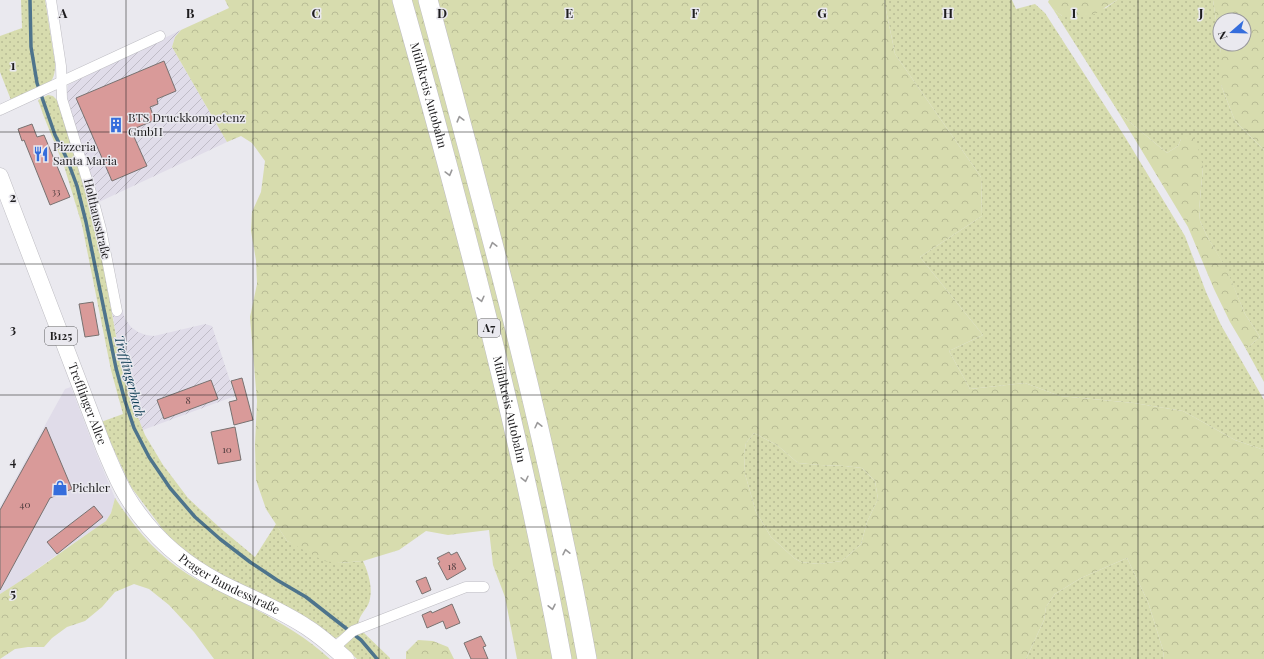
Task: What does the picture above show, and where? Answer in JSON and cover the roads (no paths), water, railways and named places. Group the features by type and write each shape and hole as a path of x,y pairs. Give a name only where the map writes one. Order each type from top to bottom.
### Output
{"highway":[{"name":"Mühlkreis Autobahn","path":"402,0 499,368 529,497 562,659"},
{"name":"Mühlkreis Autobahn","path":"428,0 474,169 523,363 550,476 579,611 587,659"}],"main road":[{"name":"Trefflinger Allee","path":"0,176 104,448 115,475 126,495"},
{"name":"Prager Bundesstraße","path":"126,495 148,525 162,540 179,556 198,570 292,618 341,649"}],"street":[{"name":"Holthausstraße","path":"51,0 61,66 62,99 83,164 101,230 117,311"},
{"path":"0,110 160,36"},
{"path":"341,649 353,631 466,587 484,587"}],"waterway":[{"name":"Trefflingerbach","path":"30,0 31,47 37,83 55,135 67,159 77,186 86,222 116,368 134,428 149,457 170,488 195,517 250,562 306,597 361,640 377,659"}],"place":[{"name":"BTS Druckkompetenz GmbH","path":"116,125"},
{"name":"Pizzeria Santa Maria","path":"41,154"},
{"name":"Pichler","path":"60,488"}]}
